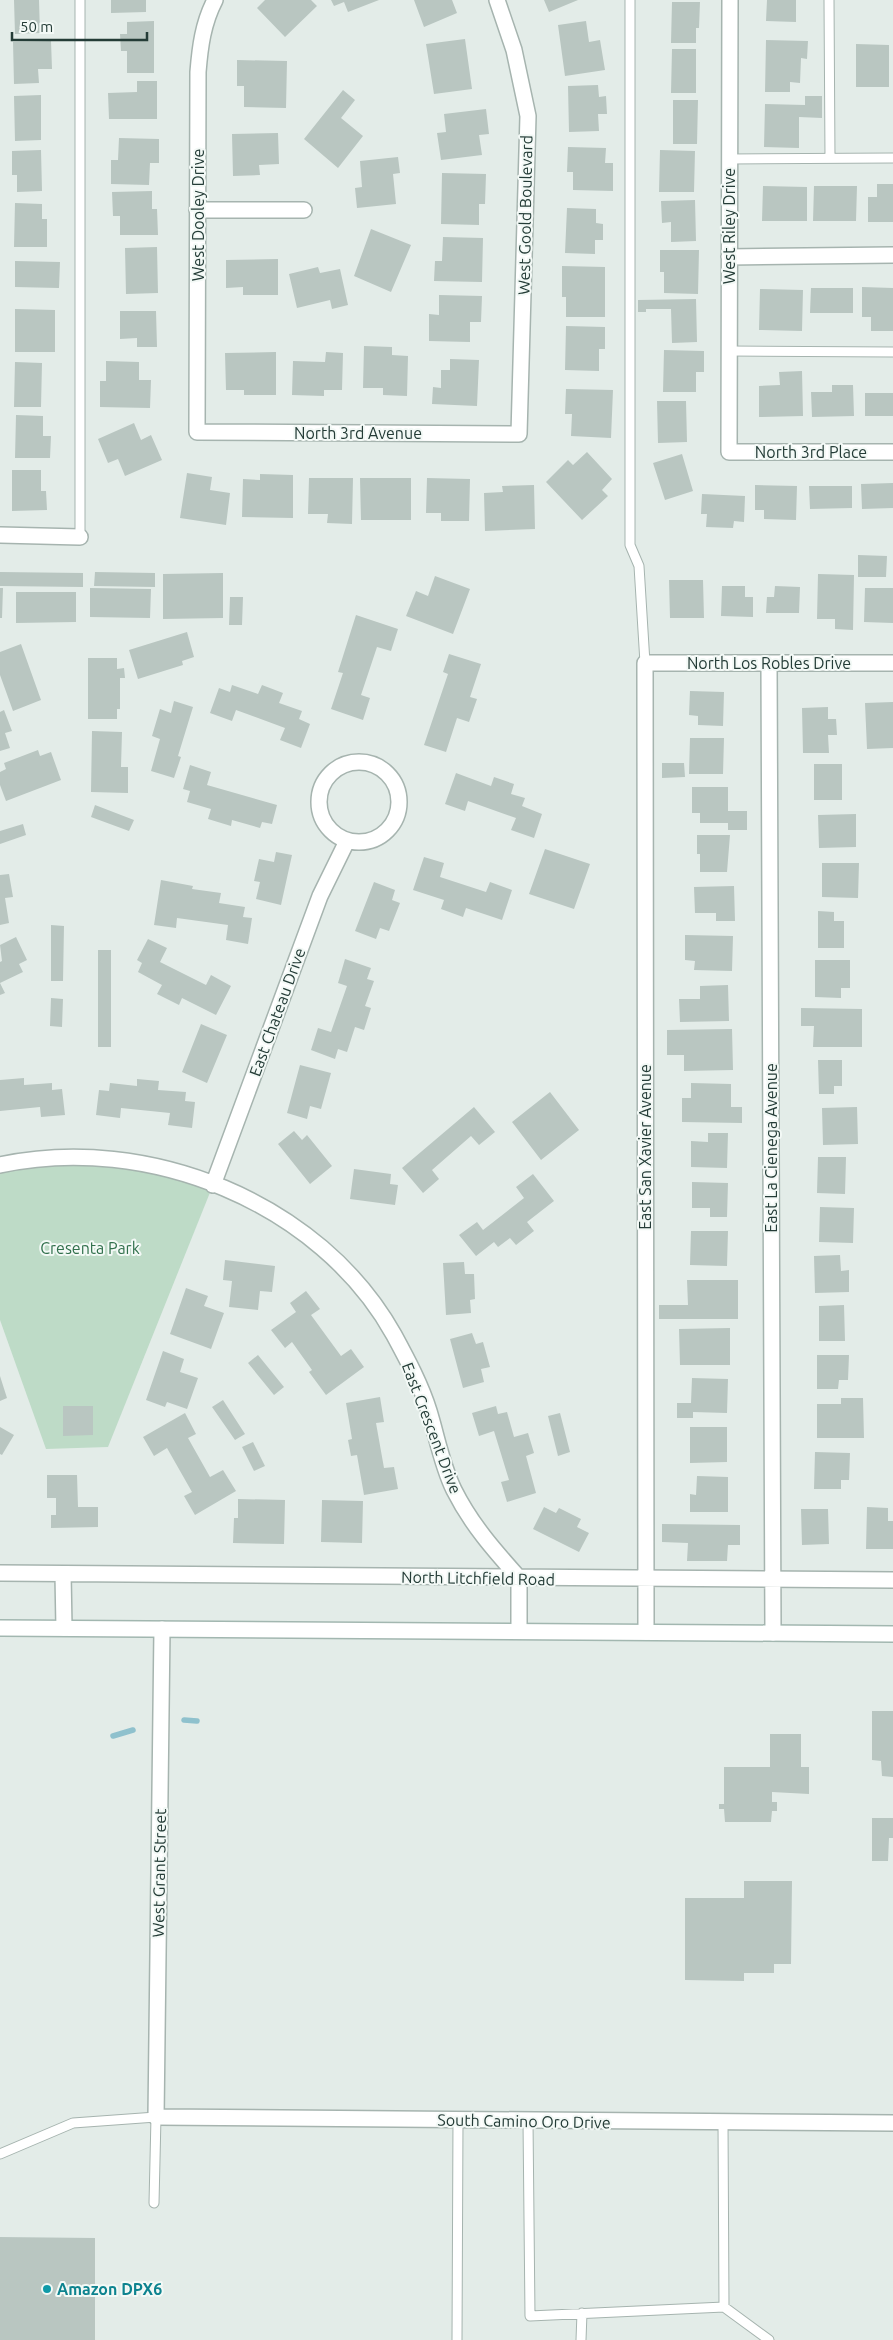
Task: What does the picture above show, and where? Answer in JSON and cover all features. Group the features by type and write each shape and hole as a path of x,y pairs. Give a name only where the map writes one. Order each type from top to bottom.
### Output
{"street":[{"name":"West Dooley Drive","path":"196,432 200,47 204,28 215,0"},
{"name":"West Goold Boulevard","path":"497,0 514,50 528,116 520,434"},
{"name":"West Riley Drive","path":"729,452 730,0"},
{"path":"198,210 304,210"},
{"path":"729,257 893,255"},
{"name":"North 3rd Avenue","path":"196,432 520,434"},
{"name":"North 3rd Place","path":"729,452 893,452"},
{"path":"0,535 80,537"},
{"name":"North Los Robles Drive","path":"645,662 893,662"},
{"name":"East San Xavier Avenue","path":"645,662 646,1632"},
{"name":"East La Cienega Avenue","path":"769,662 773,1633"},
{"path":"368,763 380,767 396,785 399,798 398,811 393,824 373,840 360,843 347,841 327,827 321,816 318,804 320,791 325,780 334,770 344,764 368,763"},
{"name":"East Chateau Drive","path":"213,1185 320,896 347,841"},
{"name":"East Crescent Drive","path":"0,1165 21,1160 63,1156 106,1158 176,1170 264,1207 326,1251 371,1301 393,1334 414,1373 429,1410 453,1488 470,1520 519,1578"},
{"name":"North Litchfield Road","path":"0,1573 893,1580"},
{"path":"64,1574 64,1628"},
{"path":"519,1578 520,1631"},
{"path":"0,1628 893,1634"},
{"name":"West Grant Street","path":"156,2117 162,1629"},
{"name":"South Camino Oro Drive","path":"156,2117 893,2123"}],"lane":[{"path":"80,0 80,537"},
{"path":"630,0 630,545 639,566 645,662"},
{"path":"829,0 830,158"},
{"path":"730,159 893,158"},
{"path":"729,351 893,352"},
{"path":"0,2154 73,2123 156,2117 154,2203"},
{"path":"457,2340 458,2120"},
{"path":"528,2120 530,2316 724,2307 769,2340"},
{"path":"723,2122 724,2307"},
{"path":"581,2340 582,2314"}],"green space":[{"name":"Cresenta Park","path":"63,1156 213,1185 108,1447 46,1449 0,1320 0,1165"}],"building":[{"path":"14,0 39,0 40,33 15,34"},
{"path":"111,0 146,0 146,12 111,13"},
{"path":"265,0 311,0 317,6 285,37 257,8"},
{"path":"331,0 379,0 348,12 344,2 334,6"},
{"path":"414,0 452,0 457,13 424,27"},
{"path":"544,0 578,0 549,12"},
{"path":"767,0 796,0 796,22 766,21"},
{"path":"672,2 700,2 699,28 696,28 696,43 671,43"},
{"path":"154,21 154,73 127,73 127,51 121,51 120,34 127,34 127,22"},
{"path":"586,21 589,42 600,40 605,70 565,76 558,25"},
{"path":"465,39 472,89 434,94 426,44"},
{"path":"766,40 808,41 807,59 801,58 800,83 790,82 790,92 765,92"},
{"path":"51,41 52,69 38,69 39,83 14,84 13,42"},
{"path":"856,44 889,45 889,87 856,87"},
{"path":"672,49 696,49 696,93 671,93"},
{"path":"237,60 287,61 286,108 244,107 244,86 237,86"},
{"path":"137,81 157,81 157,119 109,119 108,93 137,92"},
{"path":"598,85 599,97 606,96 607,114 598,114 599,131 569,132 568,86"},
{"path":"343,90 355,100 341,118 363,136 338,168 304,139"},
{"path":"41,95 41,140 15,141 14,96"},
{"path":"805,96 822,96 822,118 799,117 799,148 764,147 765,104 805,105"},
{"path":"673,100 698,100 697,144 673,144"},
{"path":"486,109 489,134 479,135 482,155 441,160 437,133 446,132 444,114"},
{"path":"278,133 279,164 259,165 260,175 233,176 232,134"},
{"path":"119,138 159,139 159,163 150,163 149,185 111,184 111,160 118,160"},
{"path":"568,147 606,148 605,163 613,163 613,191 573,190 573,172 567,172"},
{"path":"41,150 42,191 17,192 17,175 12,175 12,151"},
{"path":"660,150 695,151 694,192 659,192"},
{"path":"398,157 400,173 393,174 396,204 357,208 355,188 362,187 360,161"},
{"path":"442,173 486,174 485,204 479,204 479,225 441,224"},
{"path":"877,184 893,184 893,222 868,222 868,197 877,197"},
{"path":"763,186 807,187 807,221 762,221"},
{"path":"814,186 857,186 856,221 813,221"},
{"path":"152,191 152,209 157,209 158,235 120,235 120,216 113,216 112,192"},
{"path":"695,200 696,241 671,242 671,222 662,223 661,201"},
{"path":"15,203 42,204 42,219 47,219 47,247 14,247"},
{"path":"567,208 596,209 596,223 603,224 603,240 595,240 595,254 565,253"},
{"path":"371,229 411,245 391,292 354,276"},
{"path":"443,237 483,238 482,282 434,281 435,261 442,261"},
{"path":"157,247 158,293 126,294 125,248"},
{"path":"660,250 699,250 698,294 664,293 664,272 660,272"},
{"path":"278,259 278,295 243,295 243,287 226,288 226,260"},
{"path":"15,261 60,262 59,288 15,287"},
{"path":"562,266 605,267 605,317 566,317 566,297 562,297"},
{"path":"318,267 320,273 340,269 348,305 332,309 330,300 297,308 289,274"},
{"path":"862,287 893,288 893,331 871,331 871,317 862,317"},
{"path":"811,288 853,288 853,313 810,313"},
{"path":"760,289 803,290 802,331 759,330"},
{"path":"439,295 482,296 481,322 470,322 470,342 429,341 429,314 439,315"},
{"path":"696,299 697,342 672,343 671,309 646,309 646,312 638,312 638,300"},
{"path":"15,309 55,310 55,352 15,352"},
{"path":"120,311 156,311 157,347 137,347 137,338 120,339"},
{"path":"566,326 605,327 605,349 599,349 599,371 565,370"},
{"path":"364,346 392,347 392,355 408,356 407,396 383,395 383,388 363,388"},
{"path":"664,350 704,351 704,372 696,372 696,392 663,392"},
{"path":"276,352 276,395 244,395 244,390 226,390 225,353"},
{"path":"326,352 343,353 342,390 324,390 324,396 292,395 293,361 325,362"},
{"path":"450,359 479,360 477,406 432,404 433,387 441,388 441,370 450,370"},
{"path":"106,361 139,362 139,380 151,380 150,408 100,407 100,381 106,381"},
{"path":"15,362 42,363 41,407 14,407"},
{"path":"802,371 803,416 759,417 759,386 780,385 779,372"},
{"path":"832,385 853,385 854,416 812,417 811,392 832,392"},
{"path":"566,389 613,390 611,438 571,436 572,414 565,414"},
{"path":"865,393 893,393 893,416 865,416"},
{"path":"657,401 686,401 687,442 658,443"},
{"path":"16,415 43,416 43,436 51,436 50,458 15,458"},
{"path":"134,423 141,440 151,435 162,460 125,476 118,459 108,463 98,439"},
{"path":"587,452 612,479 602,490 608,496 582,520 546,482 568,460 573,465"},
{"path":"682,454 693,491 665,500 653,463"},
{"path":"12,470 41,470 41,491 46,491 47,510 12,511"},
{"path":"187,473 212,477 210,490 230,493 226,525 180,518"},
{"path":"260,474 293,475 293,518 242,517 243,479 260,480"},
{"path":"309,478 353,478 352,524 327,523 328,514 308,514"},
{"path":"360,478 411,478 411,520 361,520"},
{"path":"427,478 470,479 469,521 441,521 441,513 426,513"},
{"path":"893,483 893,508 862,509 861,484"},
{"path":"534,485 535,529 485,531 484,493 503,492 502,486"},
{"path":"755,485 797,486 796,520 764,519 764,510 755,510"},
{"path":"809,486 852,486 852,508 810,509"},
{"path":"702,494 745,496 744,522 734,521 733,528 706,527 707,514 701,514"},
{"path":"858,555 887,556 886,577 858,577"},
{"path":"0,572 83,573 83,587 0,586"},
{"path":"95,572 155,573 155,587 94,586"},
{"path":"223,573 223,618 163,619 163,574"},
{"path":"818,574 854,575 853,630 835,629 835,619 817,619"},
{"path":"435,576 470,589 453,634 406,616 416,591 428,596"},
{"path":"669,580 703,580 704,618 670,618"},
{"path":"722,586 745,586 745,597 753,597 753,617 721,616"},
{"path":"775,586 800,587 799,613 766,613 767,597 774,597"},
{"path":"0,588 3,588 2,618 0,618"},
{"path":"90,588 151,589 150,618 90,617"},
{"path":"865,588 893,588 893,623 864,622"},
{"path":"16,592 76,592 76,622 16,623"},
{"path":"230,597 243,597 242,625 229,625"},
{"path":"356,615 398,629 391,651 377,647 361,695 370,698 363,720 331,709 343,673 338,672"},
{"path":"187,632 194,657 182,661 183,665 138,679 129,650"},
{"path":"21,644 41,700 13,711 0,675 0,652"},
{"path":"449,654 481,664 470,697 477,699 469,722 457,718 446,752 424,745 448,674 443,672"},
{"path":"88,658 117,658 117,669 124,668 125,678 120,678 120,709 117,709 117,719 88,719"},
{"path":"232,685 258,694 262,685 283,693 279,703 302,711 299,719 310,724 301,748 280,740 285,728 236,710 232,721 210,713 219,688 230,692"},
{"path":"690,691 724,692 723,726 698,725 698,716 689,715"},
{"path":"174,701 193,707 178,756 181,757 174,778 151,771 160,739 152,736 160,709 171,713"},
{"path":"893,702 893,748 867,749 865,703"},
{"path":"828,707 828,719 836,719 837,735 828,735 829,753 803,753 802,708"},
{"path":"4,710 12,731 5,733 10,748 0,751 0,712"},
{"path":"92,731 122,732 121,767 128,767 128,793 91,792"},
{"path":"690,738 724,738 723,774 689,774"},
{"path":"38,750 40,756 51,752 61,780 6,801 0,785 0,772 6,769 4,763"},
{"path":"662,763 684,763 685,777 662,778"},
{"path":"814,764 842,764 842,800 814,800"},
{"path":"190,765 211,772 207,785 277,805 272,824 262,822 260,828 232,820 231,826 208,819 211,809 187,802 190,791 183,789"},
{"path":"456,773 491,786 494,777 514,784 511,794 525,798 522,806 542,814 534,838 511,830 516,818 468,801 465,811 445,804"},
{"path":"692,787 728,787 728,811 747,811 747,830 728,830 728,823 700,823 700,813 692,813"},
{"path":"95,805 134,820 129,831 91,817"},
{"path":"856,814 856,847 819,848 818,815"},
{"path":"23,824 26,835 0,844 0,831"},
{"path":"697,835 730,835 727,872 700,872 700,854 697,854"},
{"path":"545,849 590,864 574,909 529,894"},
{"path":"276,852 292,855 281,905 256,899 260,882 254,881 259,859 274,862"},
{"path":"424,857 444,863 440,877 486,892 490,882 512,890 502,920 466,908 463,917 441,909 444,900 413,890"},
{"path":"822,863 859,863 858,898 822,897"},
{"path":"9,874 13,897 5,898 9,923 0,925 0,875"},
{"path":"161,880 193,886 192,889 221,893 219,903 245,907 243,917 252,918 248,944 226,940 228,925 177,918 176,928 154,925"},
{"path":"374,882 395,890 392,900 400,903 389,931 380,928 376,939 355,931"},
{"path":"734,886 735,921 716,921 716,913 695,913 694,887"},
{"path":"818,911 834,912 834,921 844,921 844,948 818,948"},
{"path":"51,925 64,926 63,981 51,981"},
{"path":"685,935 733,936 732,971 694,970 695,961 685,960"},
{"path":"16,937 27,960 19,964 23,972 0,983 0,962 2,961 0,945"},
{"path":"148,939 167,948 160,962 206,985 211,975 231,986 216,1015 182,998 179,1005 157,994 162,985 138,972 142,963 137,960"},
{"path":"98,950 111,950 111,1047 98,1047"},
{"path":"345,959 371,968 367,979 374,981 365,1006 371,1008 364,1030 355,1027 347,1052 338,1049 335,1059 311,1050 318,1028 331,1032 347,986 338,983"},
{"path":"815,960 850,960 850,988 841,988 841,998 815,997"},
{"path":"0,983 5,993 0,995"},
{"path":"728,985 729,1021 680,1022 679,999 700,999 700,986"},
{"path":"51,998 63,999 62,1027 50,1026"},
{"path":"801,1008 862,1009 862,1047 813,1047 814,1026 801,1026"},
{"path":"201,1024 227,1035 207,1083 182,1072"},
{"path":"732,1029 733,1070 684,1071 684,1055 667,1055 667,1030"},
{"path":"818,1060 842,1060 842,1086 834,1086 834,1094 819,1094"},
{"path":"300,1065 331,1073 321,1109 310,1106 307,1119 287,1113"},
{"path":"24,1078 24,1085 52,1083 52,1090 62,1089 65,1115 41,1117 40,1107 0,1111 0,1080"},
{"path":"137,1079 159,1081 158,1090 186,1092 185,1101 195,1102 192,1128 168,1125 170,1113 121,1108 120,1118 96,1115 99,1090 109,1091 110,1083 137,1086"},
{"path":"691,1083 731,1084 731,1107 742,1107 742,1123 682,1122 682,1098 691,1098"},
{"path":"550,1092 579,1130 541,1160 512,1122"},
{"path":"474,1107 495,1132 479,1145 471,1136 432,1170 439,1179 423,1193 402,1168"},
{"path":"857,1107 858,1144 823,1145 822,1108"},
{"path":"294,1131 302,1140 307,1135 332,1166 310,1184 278,1144"},
{"path":"708,1133 728,1133 727,1168 691,1167 691,1141 708,1142"},
{"path":"818,1157 846,1157 845,1194 817,1193"},
{"path":"354,1169 391,1174 390,1184 398,1185 395,1205 350,1199"},
{"path":"533,1174 554,1201 527,1222 534,1231 516,1245 510,1238 498,1247 494,1242 476,1256 459,1235 477,1222 483,1230 524,1198 516,1187"},
{"path":"692,1182 728,1183 727,1217 710,1217 710,1208 692,1208"},
{"path":"820,1207 854,1208 853,1243 819,1242"},
{"path":"691,1231 728,1231 727,1266 690,1265"},
{"path":"840,1255 841,1271 849,1270 849,1292 815,1293 814,1256"},
{"path":"225,1260 275,1266 272,1292 260,1291 258,1310 229,1307 232,1281 223,1280"},
{"path":"464,1262 465,1274 474,1274 475,1299 470,1300 471,1313 446,1315 443,1263"},
{"path":"687,1280 738,1280 738,1319 659,1319 659,1305 688,1305"},
{"path":"186,1288 208,1296 204,1306 224,1313 211,1349 170,1334"},
{"path":"306,1291 320,1309 311,1315 341,1356 351,1349 364,1367 326,1395 309,1372 312,1370 292,1342 285,1348 271,1330 296,1312 290,1303"},
{"path":"844,1305 845,1341 819,1341 819,1306"},
{"path":"730,1328 730,1365 680,1365 679,1329"},
{"path":"472,1333 476,1344 483,1342 490,1367 481,1369 484,1382 463,1388 450,1339"},
{"path":"163,1351 184,1359 180,1372 198,1378 187,1409 167,1402 165,1407 146,1400"},
{"path":"258,1355 284,1387 274,1395 248,1363"},
{"path":"817,1355 849,1355 848,1380 839,1380 838,1389 817,1389"},
{"path":"0,1376 7,1398 0,1401"},
{"path":"692,1378 728,1379 727,1413 693,1412 693,1418 677,1418 677,1403 691,1403"},
{"path":"380,1397 384,1422 376,1423 384,1468 394,1467 398,1489 364,1495 357,1455 351,1456 348,1440 352,1439 346,1403"},
{"path":"841,1398 863,1398 864,1438 817,1438 817,1404 841,1404"},
{"path":"223,1400 245,1434 235,1440 212,1407"},
{"path":"63,1406 93,1406 93,1435 63,1436"},
{"path":"496,1406 498,1414 507,1412 514,1437 528,1433 534,1453 526,1456 536,1493 507,1502 501,1482 509,1480 494,1431 479,1436 472,1413"},
{"path":"185,1413 196,1434 188,1438 210,1477 223,1470 236,1491 195,1515 184,1496 192,1492 167,1448 154,1456 143,1437"},
{"path":"560,1413 570,1452 558,1456 548,1416"},
{"path":"0,1427 14,1435 2,1455 0,1454"},
{"path":"690,1427 727,1427 727,1462 690,1463"},
{"path":"253,1442 265,1466 254,1471 242,1447"},
{"path":"815,1452 850,1453 849,1480 841,1480 841,1489 814,1489"},
{"path":"47,1475 77,1475 78,1507 98,1507 98,1527 51,1528 51,1515 56,1515 56,1498 47,1498"},
{"path":"697,1476 728,1477 728,1512 690,1512 690,1494 696,1495"},
{"path":"238,1499 285,1500 284,1544 233,1543 234,1518 238,1518"},
{"path":"322,1500 363,1501 362,1543 321,1542"},
{"path":"544,1507 556,1513 559,1508 581,1519 577,1527 589,1533 579,1552 533,1529"},
{"path":"867,1507 888,1508 888,1521 893,1521 893,1549 866,1549"},
{"path":"801,1509 828,1509 829,1544 802,1545"},
{"path":"662,1524 740,1525 740,1545 728,1545 727,1561 687,1561 688,1543 662,1542"},
{"path":"872,1711 893,1711 893,1777 882,1776 881,1761 872,1760"},
{"path":"770,1734 801,1734 801,1767 809,1767 809,1794 772,1792 772,1802 777,1802 777,1811 772,1811 771,1822 725,1822 724,1809 719,1809 719,1804 724,1804 724,1767 770,1767"},
{"path":"872,1818 893,1818 893,1838 889,1838 888,1861 872,1861"},
{"path":"744,1881 792,1881 791,1964 774,1964 774,1973 744,1973 744,1981 685,1980 685,1898 744,1898"},
{"name":"Amazon DPX6","path":"0,2237 95,2238 95,2340 0,2340"}],"waterway":[{"path":"184,1720 197,1721"},
{"path":"113,1736 133,1730"}],"place":[{"name":"Amazon DPX6","path":"47,2289"}]}
